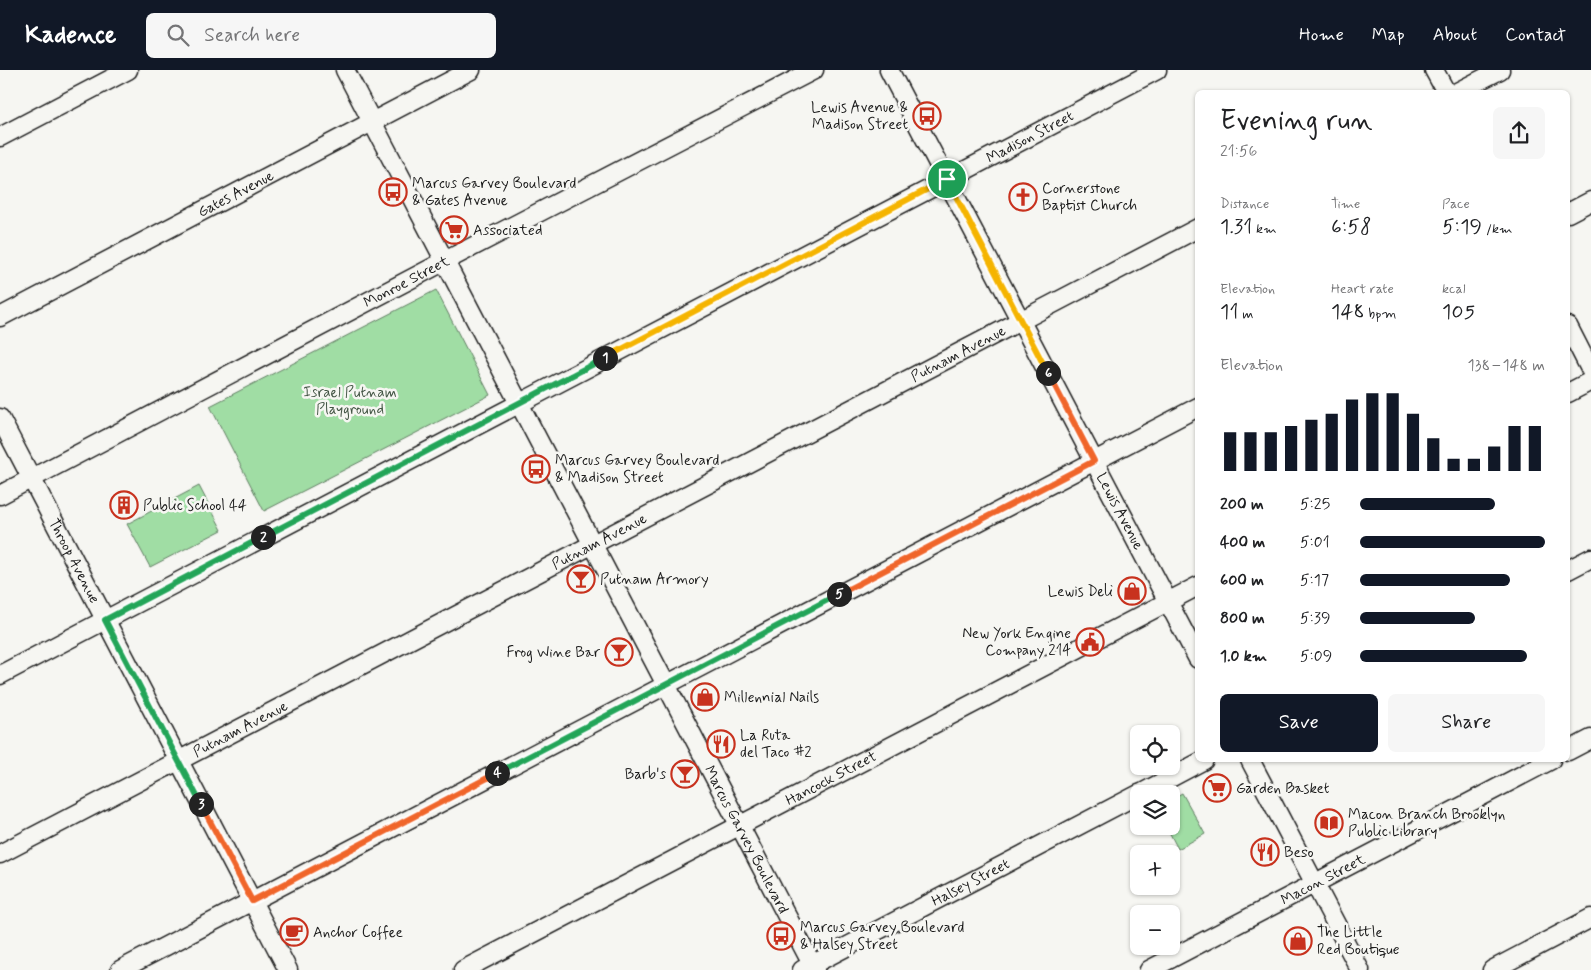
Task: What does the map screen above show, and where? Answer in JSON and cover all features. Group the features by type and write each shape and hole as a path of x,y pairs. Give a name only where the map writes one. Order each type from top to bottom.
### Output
{"street":[{"path":"0,137 128,70"},
{"name":"Marcus Garvey Boulevard","path":"345,70 741,825 810,968"},
{"name":"Gates Avenue","path":"0,317 471,70"},
{"name":"Monroe Street","path":"0,495 445,260 814,70"},
{"name":"Lewis Avenue","path":"889,70 1195,653"},
{"name":"Madison Street","path":"0,675 1156,70"},
{"path":"1434,70 1445,90"},
{"path":"1461,90 1500,70"},
{"path":"1570,212 1591,201"},
{"name":"Putnam Avenue","path":"0,854 1195,230"},
{"path":"1570,330 1591,371"},
{"path":"1570,392 1591,381"},
{"path":"120,970 1195,409"},
{"name":"Throop Avenue","path":"0,418 288,970"},
{"path":"1570,569 1591,558"},
{"name":"Hancock Street","path":"463,970 1195,588"},
{"path":"1570,750 1591,739"},
{"name":"Halsey Street","path":"1156,785 1200,762"},
{"path":"1251,762 1360,970"},
{"name":"Macon Street","path":"1149,970 1547,762"},
{"name":"Halsey Street","path":"810,968 1130,799"},
{"path":"1492,970 1591,918"}],"green space":[{"name":"Israel Putnam Playground","path":"436,290 490,395 264,511 210,406"},
{"path":"199,486 222,530 150,567 127,524"},
{"path":"1182,793 1205,834 1180,848 1180,845 1176,845 1171,835 1180,835 1180,794"}],"place":[{"name":"Lewis Avenue & Madison Street","path":"927,116"},
{"name":"Marcus Garvey Boulevard & Gates Avenue","path":"393,192"},
{"name":"Cornerstone Baptist Church","path":"1023,197"},
{"name":"Associated","path":"454,230"},
{"name":"Marcus Garvey Boulevard & Madison Street","path":"536,469"},
{"name":"Public School 44","path":"124,505"},
{"name":"Putnam Armory","path":"581,579"},
{"name":"Lewis Deli","path":"1132,591"},
{"name":"New York Engine Company 214","path":"1090,642"},
{"name":"Frog Wine Bar","path":"619,652"},
{"name":"Millennial Nails","path":"705,697"},
{"name":"La Ruta del Taco #2","path":"721,744"},
{"name":"Barb's","path":"685,774"},
{"name":"Garden Basket","path":"1217,788"},
{"name":"Macon Branch Brooklyn Public Library","path":"1329,823"},
{"name":"Beso","path":"1265,852"},
{"name":"Anchor Coffee","path":"294,932"},
{"name":"Marcus Garvey Boulevard & Halsey Street","path":"781,936"},
{"name":"The Little Red Boutique","path":"1298,941"}],"route":[{"path":"947,179 1094,461 252,901 105,620 947,179"}]}
